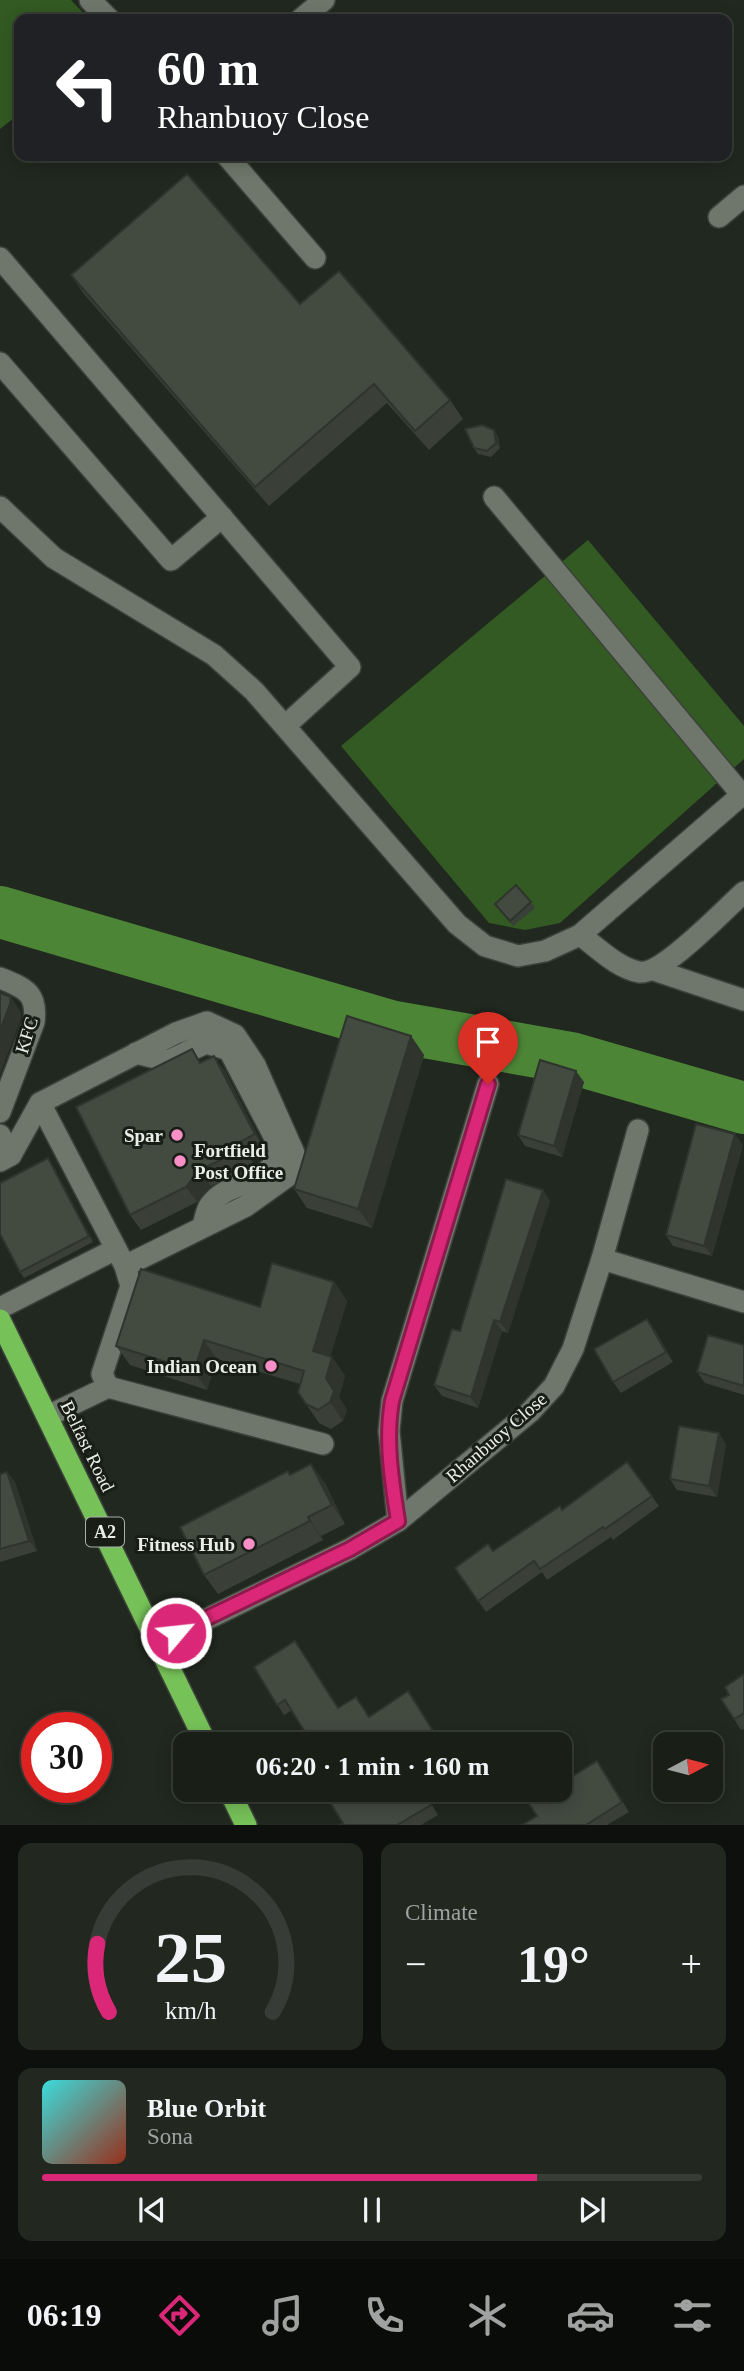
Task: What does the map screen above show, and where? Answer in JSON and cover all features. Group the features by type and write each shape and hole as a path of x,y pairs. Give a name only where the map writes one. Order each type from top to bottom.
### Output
{"highway":[{"name":"Belfast Road","path":"0,1320 201,1732"},
{"path":"235,1802 246,1825"}],"street":[{"path":"90,0 104,14"},
{"path":"307,14 324,0"},
{"path":"231,161 315,258"},
{"path":"719,217 744,196"},
{"path":"0,258 350,667 285,726"},
{"path":"0,363 171,560 222,517"},
{"path":"0,507 54,558 214,655 254,691 457,924 485,946 518,956 545,951 580,935 743,794 494,497"},
{"path":"654,970 680,951 744,892"},
{"path":"580,935 622,965 637,971 654,970 744,1000"},
{"name":"KFC","path":"0,978 27,990 35,1012 34,1022 0,1112"},
{"path":"0,1308 246,1206 288,1176 294,1153 255,1065 235,1035 207,1022 176,1033 40,1103 6,1158"},
{"path":"398,1521 389,1432 392,1401 488,1084"},
{"path":"40,1103 121,1257 131,1286 102,1374 108,1387"},
{"name":"Rhanbuoy Close","path":"158,1643 350,1549 398,1521 530,1412 554,1386 573,1349 602,1259 638,1130"},
{"path":"0,1135 6,1158"},
{"path":"602,1259 744,1303"},
{"path":"48,1416 108,1387 323,1444"}],"green space":[{"path":"0,0 71,0 84,14 14,14 14,118 0,129"},
{"path":"588,540 744,726 744,759 560,923 525,930 489,923 341,746"}],"building":[{"path":"187,174 300,304 339,271 450,400 415,431 374,384 255,487 71,275"},
{"path":"482,425 494,430 496,443 487,451 474,448 465,429"},
{"path":"516,885 531,902 510,921 495,904"},
{"path":"0,993 11,997 0,1031"},
{"path":"347,1016 411,1036 358,1209 294,1189"},
{"name":"Spar","path":"192,1049 200,1063 214,1056 255,1134 240,1142 243,1149 200,1170 186,1187 130,1215 76,1107"},
{"path":"540,1060 576,1071 554,1146 518,1135"},
{"path":"696,1124 735,1134 704,1246 666,1235"},
{"path":"48,1158 89,1236 20,1272 0,1234 0,1183"},
{"path":"506,1179 543,1190 500,1322 494,1320 471,1397 434,1385 452,1329 460,1331"},
{"path":"272,1263 334,1282 313,1351 332,1357 326,1378 334,1391 330,1402 318,1410 306,1404 298,1392 304,1371 204,1340 194,1371 116,1346 141,1269 260,1307"},
{"path":"647,1319 666,1352 613,1382 594,1349"},
{"path":"708,1335 744,1345 744,1386 697,1372"},
{"path":"679,1426 719,1433 709,1486 670,1479"},
{"path":"627,1462 652,1496 540,1569 534,1561 478,1601 455,1568 488,1544 493,1551 560,1506 562,1510"},
{"path":"311,1464 332,1505 308,1517 310,1521 204,1575 180,1527 288,1471 290,1475"},
{"path":"7,1472 29,1541 0,1549 0,1474"},
{"path":"295,1641 338,1708 356,1697 369,1717 408,1691 434,1732 305,1732 285,1700 277,1705 254,1667"},
{"path":"744,1674 744,1713 734,1719 721,1699 729,1695 725,1687"},
{"path":"597,1761 622,1802 586,1825 522,1825 537,1816 529,1804 532,1802 572,1802 572,1777"},
{"path":"330,1802 429,1802 431,1805 397,1825 339,1825 343,1823"}],"waterway":[{"path":"0,912 390,1026 571,1058 744,1108"}],"place":[{"name":"Spar","path":"177,1135"},
{"name":"Fortfield Post Office","path":"180,1161"},
{"name":"Indian Ocean","path":"271,1366"},
{"name":"Fitness Hub","path":"249,1544"}],"route":[{"path":"176,1633 350,1549 398,1521 389,1432 392,1401 488,1084"}]}
